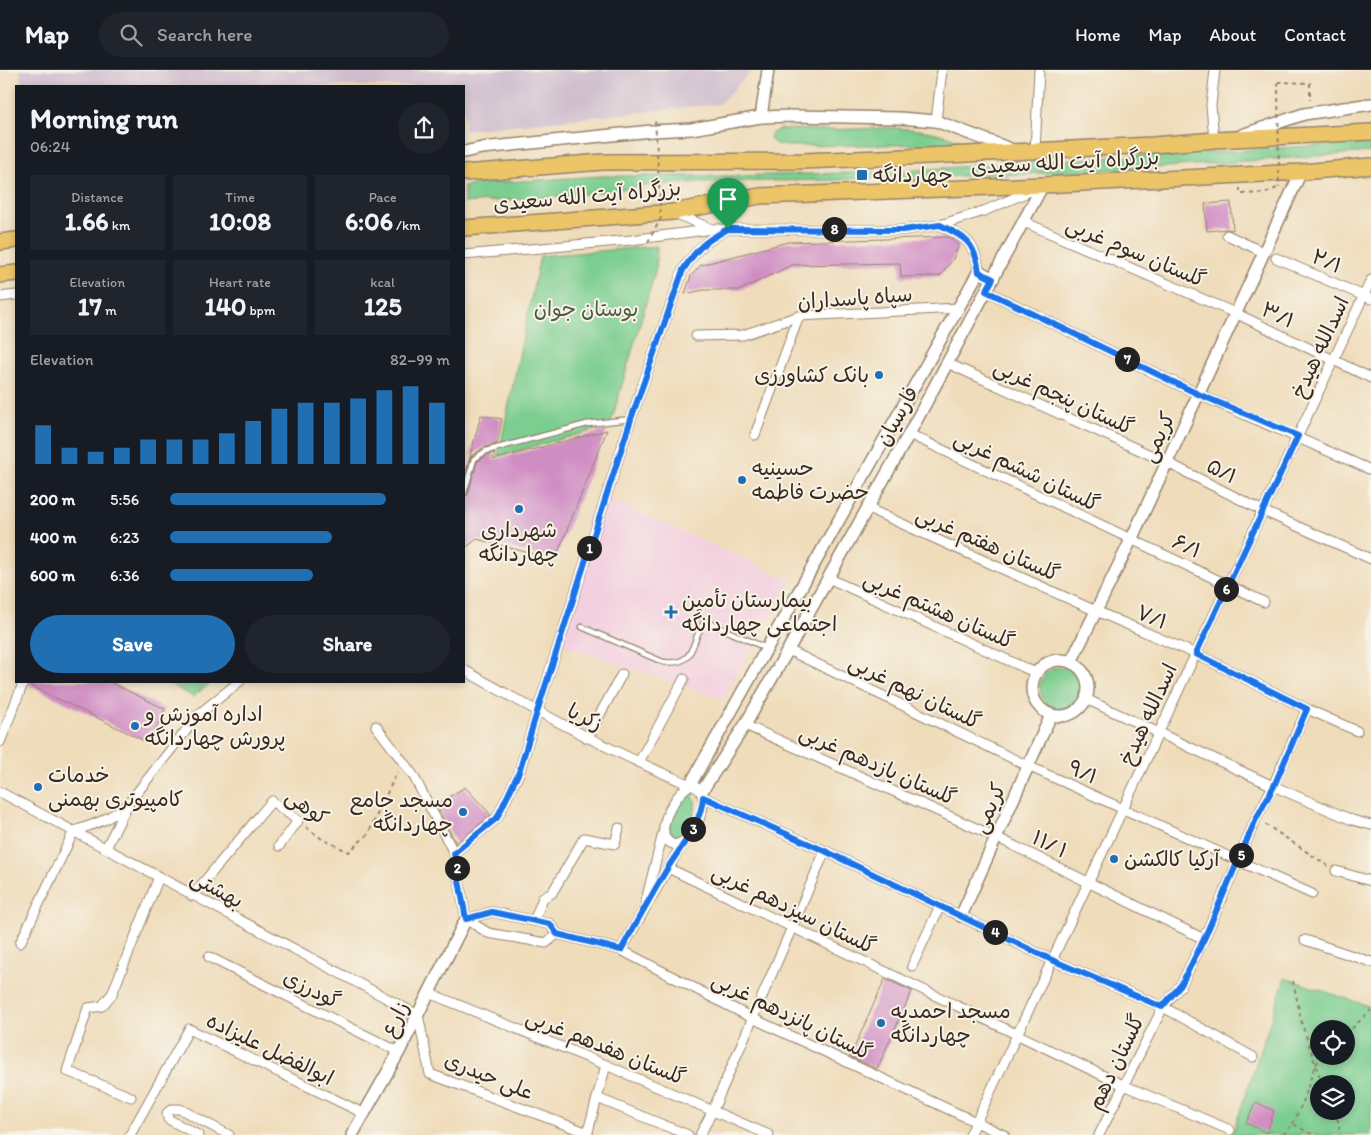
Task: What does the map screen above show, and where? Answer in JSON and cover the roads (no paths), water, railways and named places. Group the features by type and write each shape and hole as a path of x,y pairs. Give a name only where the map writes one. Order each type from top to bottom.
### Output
{"highway":[{"name":"بزرگراه آیت الله سعیدی","path":"465,173 603,162 802,160 1027,152 1371,132"},
{"name":"بزرگراه آیت الله سعیدی","path":"465,228 673,212 760,196 1043,186 1302,172 1371,166"},
{"path":"0,242 15,240"},
{"path":"0,275 15,273"}],"street":[{"path":"761,117 768,70"},
{"path":"936,121 942,70"},
{"path":"465,152 492,147 652,131 691,129 761,117 899,118 936,121 1027,152 1039,70"},
{"path":"1215,70 1211,105 1222,140 1310,113 1371,104"},
{"name":"کریمی","path":"1071,662 1302,172"},
{"path":"465,255 631,240 713,229 903,230 940,225 984,211 1043,186"},
{"name":"فارسیان","path":"703,794 788,650 909,434 1043,186"},
{"path":"673,212 713,229"},
{"name":"گلستان سوم غربی","path":"1024,222 1235,313"},
{"path":"940,225 962,235 970,243 977,257 979,272 993,279"},
{"path":"454,853 497,818 519,772 631,419 683,270 694,253 707,241 728,229"},
{"path":"1227,235 1263,252"},
{"name":"۲/۱","path":"1276,258 1367,298"},
{"name":"فارسیان","path":"690,785 979,272"},
{"name":"اسدالله هیدخ","path":"970,1135 1334,360 1367,298 1371,280"},
{"path":"986,291 1198,394 1298,436 1371,470"},
{"path":"0,297 15,295"},
{"name":"سپاه پاسداران","path":"696,336 743,335 799,316 959,308"},
{"name":"۳/۱","path":"1235,313 1371,378"},
{"path":"754,435 799,316"},
{"name":"گلستان پنجم غربی","path":"947,363 1166,462"},
{"name":"گلستان ششم غربی","path":"909,434 1130,540"},
{"name":"۵/۱","path":"1166,462 1263,511 1371,559"},
{"name":"گلستان هفتم غربی","path":"866,508 1096,611"},
{"name":"۶/۱","path":"1130,540 1264,602"},
{"name":"گلستان هشتم غربی","path":"828,578 1036,673"},
{"name":"۷/۱","path":"1096,611 1196,654 1307,709 1357,731"},
{"name":"گلستان نهم غربی","path":"788,650 1028,766"},
{"path":"1051,661 1071,662 1085,674 1088,684 1086,700 1079,710 1071,715 1061,717 1044,712 1038,706 1032,690 1036,673 1051,661"},
{"name":"زکریا","path":"465,671 587,738 668,776 696,786 703,794 1052,960 1162,1007 1253,1057"},
{"path":"587,738 622,674"},
{"path":"639,762 684,679"},
{"path":"0,742 23,683"},
{"path":"106,848 128,804 198,714 237,683"},
{"path":"1086,700 1274,786 1352,820 1371,825"},
{"name":"گلستان دهم","path":"1099,1135 1162,1007 1181,985 1204,939 1256,819 1274,786 1307,709"},
{"name":"کریمی","path":"961,916 1051,715"},
{"name":"گلستان یازدهم غربی","path":"745,725 996,837"},
{"path":"376,726 413,775 454,853 466,919 488,933 507,937 546,943 557,934"},
{"name":"۹/۱","path":"1028,766 1312,894"},
{"path":"668,776 678,795"},
{"path":"643,910 667,815 678,795 690,785"},
{"name":"بهشتی","path":"0,792 418,1016"},
{"path":"466,919 492,912 550,924 557,934 621,950 684,841 693,830 702,808 703,794"},
{"name":"کوهی","path":"192,896 272,800 298,821 279,846"},
{"path":"20,943 74,831 99,823 113,816 128,804"},
{"path":"534,921 543,898 552,893 584,838 615,844 619,828"},
{"path":"664,832 669,844 675,846 684,841"},
{"name":"۱۱/ ۱","path":"996,837 1204,939"},
{"path":"700,1135 713,1110 825,851"},
{"name":"گلستان سیزدهم غربی","path":"668,868 1123,1084 1230,1130"},
{"path":"1336,871 1371,881"},
{"path":"131,1097 68,1071 88,1008 102,1006 112,994 159,877"},
{"path":"912,966 940,906"},
{"name":"زارع","path":"352,1135 418,1016 466,919"},
{"path":"1305,940 1371,962"},
{"name":"گلستان پانزدهم غربی","path":"621,950 752,1018 1004,1135"},
{"name":"گودرزی","path":"209,957 399,1052"},
{"name":"گلستان هفدهم غربی","path":"429,993 606,1065 769,1135"},
{"name":"علی حیدری","path":"418,1016 430,1074 587,1134"},
{"name":"ابوالفضل علیزاده","path":"130,1135 189,1029 365,1114"},
{"path":"587,1134 606,1065"},
{"path":"597,1098 688,1135"},
{"path":"198,1135 168,1119 167,1113 180,1109 229,1135"}],"lane":[{"path":"465,490 474,459 486,451 587,424 631,419"},
{"path":"582,627 663,662 675,664 682,662 688,657 705,621 767,649"}],"place":[{"name":"چهاردانگه","path":"862,175"},
{"name":"بانک کشاورزی","path":"879,375"},
{"name":"حسینیه حضرت فاطمه","path":"742,480"},
{"name":"شهرداری چهاردانگه","path":"519,509"},
{"name":"بیمارستان تأمین اجتماعی چهاردانگه","path":"671,612"},
{"name":"اداره آموزش و پرورش چهاردانگه","path":"135,726"},
{"name":"خدمات کامپیوتری بهمنی","path":"38,787"},
{"name":"مسجد جامع چهاردانگه","path":"463,812"},
{"name":"آرکیا کالکشن","path":"1114,859"},
{"name":"مسجد احمدیه چهاردانگه","path":"881,1023"}],"park label":[{"name":"بوستان جوان","path":"586,309"}]}
